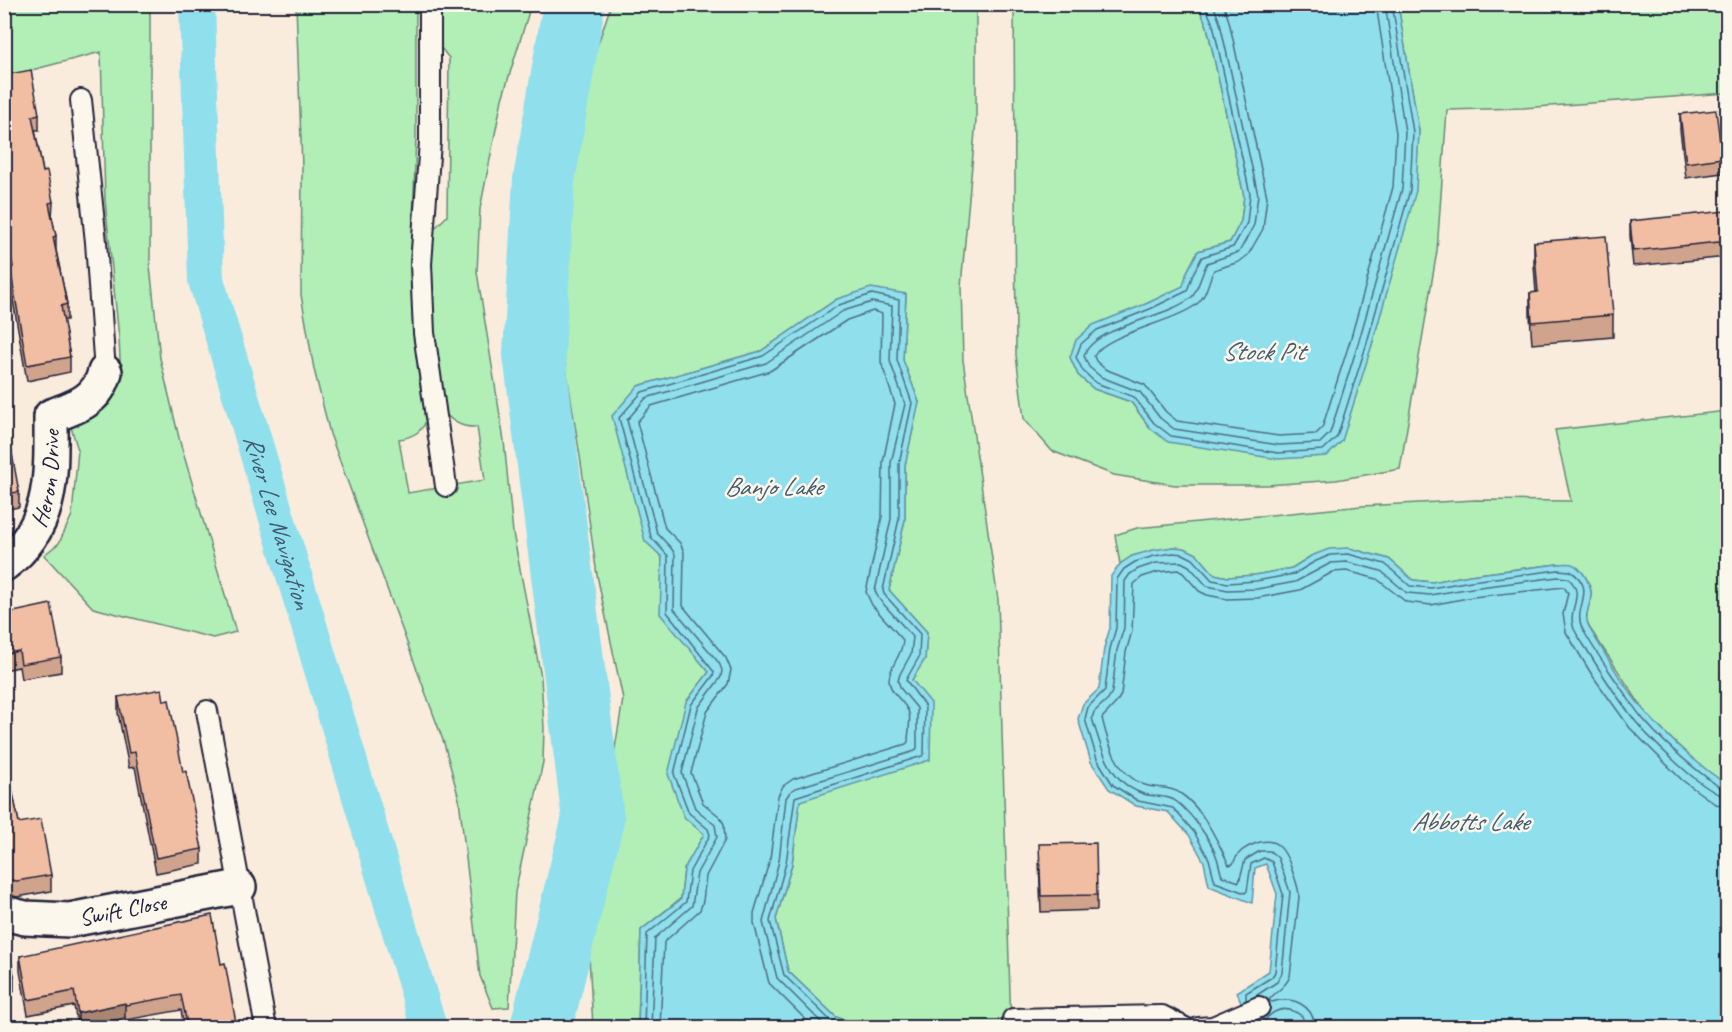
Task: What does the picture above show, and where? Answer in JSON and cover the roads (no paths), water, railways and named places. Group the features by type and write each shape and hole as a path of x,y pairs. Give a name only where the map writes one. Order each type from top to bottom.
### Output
{"street":[{"name":"Heron Drive","path":"4,564 18,554 29,541 40,523 48,498 51,416 76,407 89,399 101,385 105,372"},
{"name":"Swift Close","path":"4,913 36,919 70,920 239,886"}],"lane":[{"path":"430,4 430,142 421,264 424,333 446,486"},
{"path":"81,100 96,242 105,372"},
{"path":"207,711 266,1028"},
{"path":"1198,1028 1213,1027 1259,1007"},
{"path":"1013,1019 1162,1016 1185,1028"}],"water":[{"name":"Stock Pit","path":"1198,5 1398,5 1419,131 1416,191 1342,441 1327,456 1278,459 1168,442 1150,428 1131,402 1094,389 1078,375 1070,357 1076,340 1093,325 1183,286 1187,272 1198,251 1230,242 1241,221 1244,196 1207,26"},
{"name":"Banjo Lake","path":"871,288 906,294 903,360 919,402 905,465 905,520 889,590 927,632 925,659 912,680 931,703 930,760 800,801 792,864 776,919 788,971 836,1017 868,1027 638,1027 641,930 681,899 684,869 704,834 684,817 668,774 686,702 709,672 660,614 662,557 645,541 612,416 638,386 761,351 837,299"},
{"name":"Abbotts Lake","path":"1173,547 1184,548 1197,554 1214,574 1228,577 1292,568 1311,556 1329,549 1349,548 1389,559 1413,580 1432,582 1558,564 1572,564 1579,569 1591,590 1588,624 1625,685 1667,735 1727,785 1727,1027 1297,1028 1285,1021 1274,1027 1251,1027 1237,992 1269,971 1277,894 1266,864 1255,868 1252,903 1209,886 1204,862 1189,835 1168,812 1136,806 1109,789 1091,762 1078,719 1083,704 1099,689 1104,648 1110,628 1111,576 1120,564 1132,556"}],"waterway":[{"name":"River Lee Navigation","path":"197,4 206,280 429,1028"},
{"path":"541,1028 593,819 534,354 544,180 574,4"}]}
